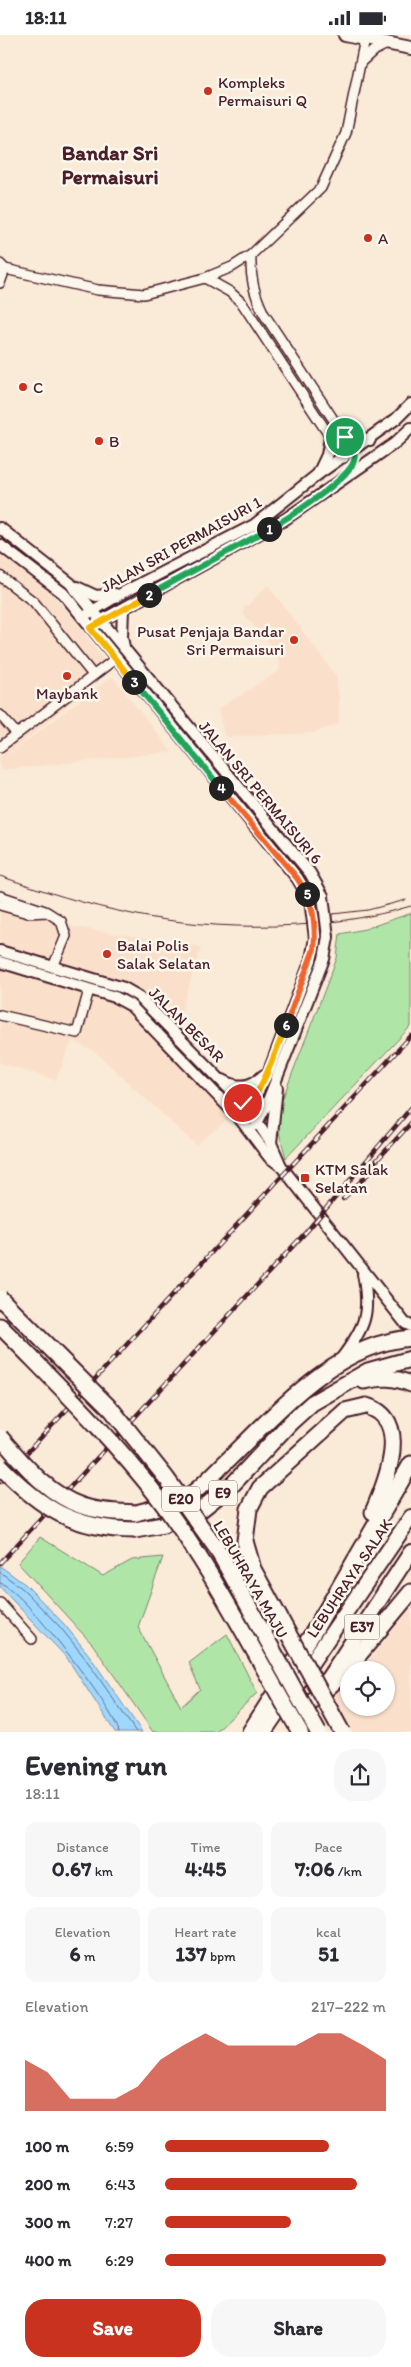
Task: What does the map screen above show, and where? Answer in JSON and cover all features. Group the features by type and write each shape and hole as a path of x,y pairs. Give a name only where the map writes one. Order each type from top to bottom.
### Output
{"highway":[{"name":"LEBUHRAYA MAJU","path":"0,1298 112,1411 167,1479 217,1549 318,1732"},
{"name":"LEBUHRAYA MAJU","path":"0,1326 99,1425 157,1497 215,1585 300,1732"},
{"name":"E9","path":"0,1437 39,1480 56,1493 82,1506 102,1511 136,1513 192,1493 304,1387 338,1363 368,1348 411,1337"},
{"name":"E9","path":"0,1466 25,1491 49,1509 77,1522 110,1530 135,1530 163,1525 198,1512 234,1484 290,1423 312,1403 368,1371 411,1359"},
{"path":"338,1387 381,1377 399,1379 411,1384"},
{"path":"342,1732 253,1569 245,1541 249,1509 260,1488 345,1411 366,1406 386,1413 394,1421 401,1439 400,1451 373,1512 360,1549"},
{"path":"250,1732 314,1631 411,1464"},
{"name":"LEBUHRAYA SALAK","path":"264,1732 411,1517"},
{"name":"E37","path":"292,1732 411,1553"},
{"path":"312,1701 343,1674 411,1592"},
{"path":"270,1702 311,1664"}],"main road":[{"path":"344,35 365,37 411,48"}],"street":[{"path":"0,283 2,266 98,290 144,294 205,278 232,267 251,255 321,188 346,133 365,37"},
{"path":"361,62 373,51 387,43"},
{"path":"251,255 250,273 254,293 264,314 345,437 351,457 342,478"},
{"path":"205,278 230,292 242,303 330,437 351,457 361,462 371,458"},
{"name":"JALAN SRI PERMAISURI 1","path":"82,617 124,592 254,525 317,475 351,457 411,404"},
{"name":"JALAN SRI PERMAISURI 1","path":"90,628 284,520 395,443 411,428"},
{"path":"317,475 327,455 330,437"},
{"path":"345,437 370,440"},
{"name":"JALAN SRI PERMAISURI 6","path":"0,528 70,583 310,873 323,896 328,937 324,959 274,1073 240,1119"},
{"name":"JALAN SRI PERMAISURI 6","path":"0,545 62,593 297,878 310,900 315,938 311,960 259,1122 250,1131"},
{"path":"0,576 34,602 93,675"},
{"path":"70,583 96,596 104,597 124,592"},
{"path":"123,609 122,637 125,650"},
{"path":"0,747 115,659"},
{"path":"0,715 17,734"},
{"path":"0,896 47,911 61,921 66,936 53,967"},
{"path":"0,905 33,913 47,911"},
{"name":"JALAN BESAR","path":"0,951 124,988 138,996 248,1108 259,1122 271,1143 281,1167"},
{"name":"JALAN BESAR","path":"0,962 115,997 130,1005 240,1119 269,1157 281,1167 405,1323 411,1327"},
{"path":"0,1015 77,1033 89,990"},
{"path":"218,1077 230,1083 247,1086 274,1073 271,1143"},
{"name":"JALAN BESAR","path":"338,1363 353,1343 366,1318 367,1292 362,1270"},
{"path":"0,1603 32,1639"}],"shaded area":[{"path":"0,553 51,593 75,619 110,670 4,758 112,676 172,752 0,770"},
{"path":"268,585 336,676 339,697 339,724 313,733 225,737 218,709 279,671 280,663 270,644 243,613 244,609"},
{"path":"0,907 75,927 201,947 178,1022 166,1045 232,1116 196,1145 95,1052 72,1041 56,1080 0,1063"},
{"path":"409,1611 411,1612 411,1732 352,1732 344,1716 395,1716 395,1661 368,1661"},
{"path":"340,1690 340,1709 333,1696"}],"green space":[{"path":"411,913 411,1026 286,1158 277,1125 282,1100 337,958 340,934 365,929"},
{"path":"40,1537 103,1576 132,1560 163,1557 138,1627 181,1707 200,1689 189,1663 227,1634 257,1693 216,1732 153,1732 93,1645 18,1563"}],"water":[{"path":"0,1566 26,1585 64,1624 89,1655 142,1732 115,1732 67,1658 0,1587"}],"tram line":[{"path":"0,876 65,897 115,910 165,920 200,924 236,926 308,924 344,920 411,906"},
{"path":"315,916 368,910 406,900"}],"railway":[{"path":"0,1482 411,1036"},
{"path":"0,1563 307,1231 411,1108"},
{"path":"366,1172 411,1123"},
{"path":"343,1199 373,1169"}],"place":[{"name":"Kompleks Permaisuri Q","path":"208,91"},
{"name":"A","path":"368,238"},
{"name":"C","path":"23,387"},
{"name":"B","path":"99,441"},
{"name":"Pusat Penjaja Bandar Sri Permaisuri","path":"294,640"},
{"name":"Maybank","path":"67,676"},
{"name":"Balai Polis Salak Selatan","path":"107,954"},
{"name":"KTM Salak Selatan","path":"305,1178"}],"district":[{"name":"Bandar Sri Permaisuri","path":"110,165"}],"route":[{"path":"243,1103 248,1108 269,1071 311,960 315,938 310,900 297,878 246,819 90,628 284,520 342,478 354,461 354,451 345,437"}]}
